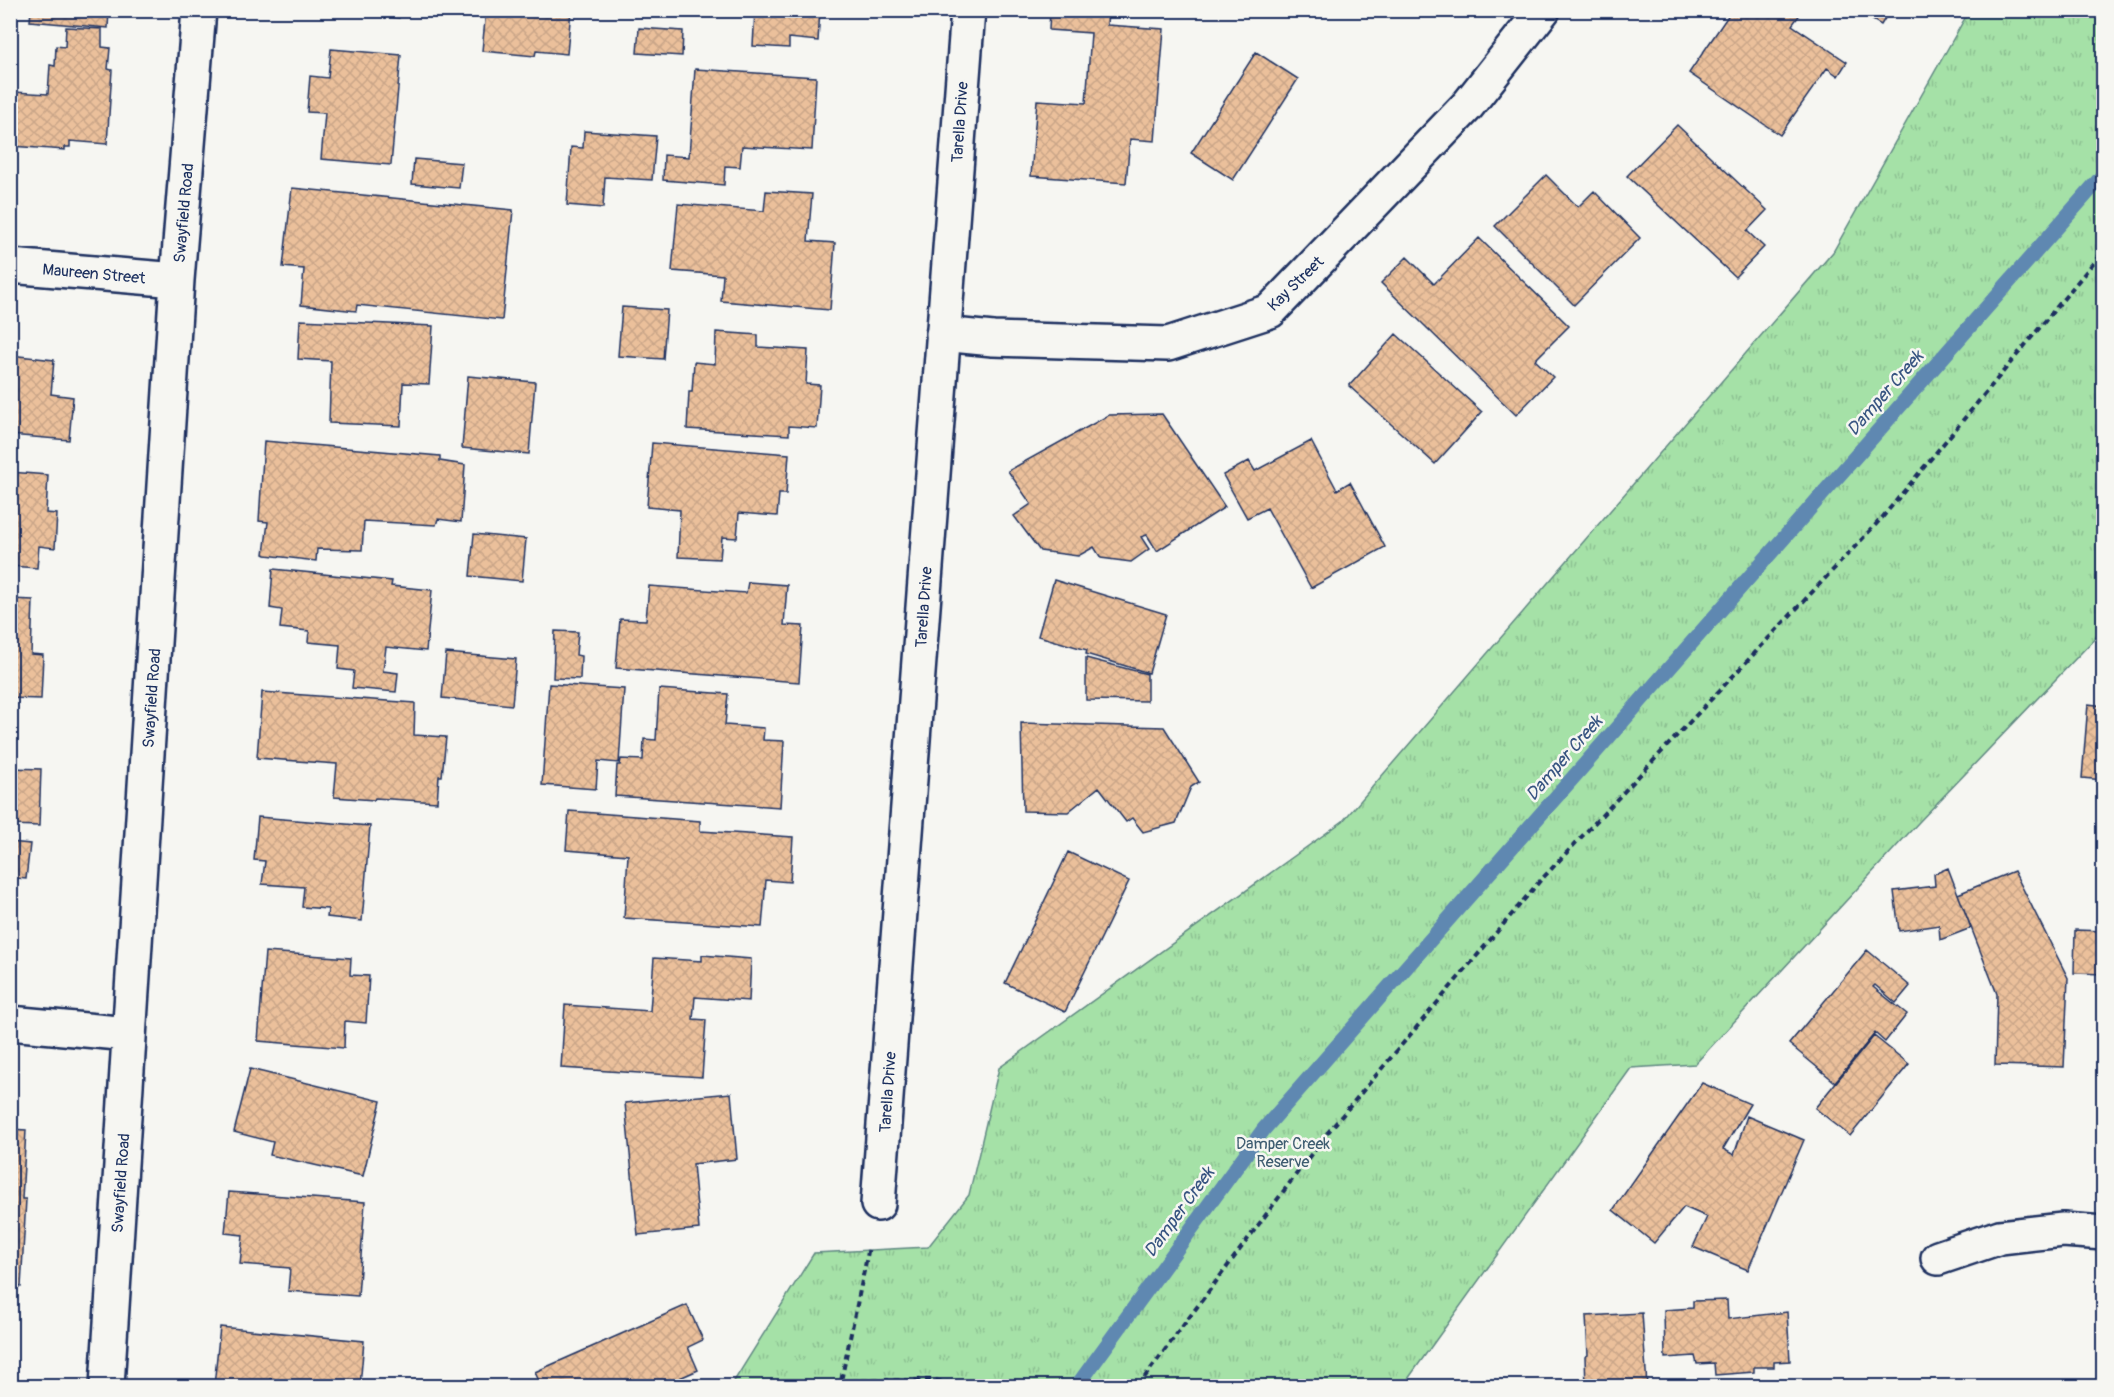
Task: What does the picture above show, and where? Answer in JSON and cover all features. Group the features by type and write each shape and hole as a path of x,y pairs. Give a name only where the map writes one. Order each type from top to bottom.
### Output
{"street":[{"name":"Swayfield Road","path":"107,1386 177,280 199,10"},
{"name":"Tarella Drive","path":"878,1204 968,10"},
{"name":"Kay Street","path":"943,334 993,339 1168,344 1270,311 1468,105 1543,10"},
{"name":"Maureen Street","path":"10,266 177,280"},
{"path":"10,1023 129,1034"},
{"path":"1938,1258 2000,1237 2063,1230 2103,1233"}],"path":[{"path":"1138,1386 1324,1137 1539,882 1881,519 2103,250"},
{"path":"841,1381 878,1204"},
{"path":"834,1386 841,1381 935,1380 963,1386"}],"green space":[{"name":"Damper Creek Reserve","path":"1969,11 2103,11 2103,630 1919,822 1695,1064 1631,1068 1403,1386 731,1386 814,1253 928,1247 969,1195 999,1068 1343,821 1833,252"}],"building":[{"path":"31,10 109,10 108,28 30,21"},
{"path":"319,10 399,10 399,18"},
{"path":"486,10 571,10 567,54 536,51 535,56 482,51"},
{"path":"755,10 820,10 818,41 789,38 789,48 753,46"},
{"path":"1050,10 1108,10 1107,25 1164,29 1155,141 1130,139 1126,183 1031,176 1037,100 1086,103 1091,33 1049,30"},
{"path":"1732,10 1798,10 1801,13 1792,25 1847,62 1838,76 1827,68 1780,135 1689,73"},
{"path":"1856,10 1890,10 1881,25"},
{"path":"66,27 102,29 102,47 110,48 108,69 112,70 107,144 70,141 70,147 65,147 65,150 11,146 14,92 48,94 50,65 55,66 56,46 65,47"},
{"path":"639,28 683,31 682,56 637,53"},
{"path":"331,49 401,55 391,165 321,159 325,113 307,112 310,76 328,78"},
{"path":"1256,52 1298,79 1233,180 1191,153"},
{"path":"695,69 816,77 812,150 742,146 740,167 725,166 724,185 663,180 664,155 689,157"},
{"path":"1677,125 1767,210 1747,231 1764,247 1735,277 1627,176"},
{"path":"584,131 656,136 652,180 605,177 603,208 567,205 571,147 583,148"},
{"path":"414,159 462,163 459,188 412,184"},
{"path":"1546,175 1578,207 1594,191 1640,238 1574,305 1495,226"},
{"path":"292,188 513,210 502,320 357,305 356,311 301,305 304,269 283,267"},
{"path":"766,191 812,194 808,241 835,243 830,310 721,301 723,275 672,271 678,204 764,211"},
{"path":"1479,238 1569,326 1535,360 1553,377 1516,415 1381,283 1407,257 1434,284"},
{"path":"622,307 667,310 663,359 618,356"},
{"path":"300,320 433,326 429,384 403,383 401,426 329,423 331,361 298,359"},
{"path":"716,332 758,335 758,347 808,350 806,384 820,385 817,428 789,426 789,435 687,429 689,392 692,392 694,362 715,364"},
{"path":"1396,334 1482,412 1435,464 1349,386"},
{"path":"10,355 54,360 51,394 73,397 69,440 10,435"},
{"path":"468,376 535,382 529,454 462,448"},
{"path":"1162,414 1225,507 1157,551 1147,535 1141,537 1149,549 1131,562 1101,558 1094,547 1078,556 1040,551 1014,516 1031,504 1008,471 1109,415"},
{"path":"264,441 440,456 440,461 465,465 461,522 438,519 436,525 364,521 362,550 317,549 316,561 266,555 264,554 268,522 259,521"},
{"path":"1311,441 1337,490 1350,482 1385,547 1311,588 1267,508 1247,518 1223,475 1249,461 1255,471"},
{"path":"652,443 789,454 786,494 779,494 777,516 739,513 737,538 722,537 720,559 678,557 680,510 647,507"},
{"path":"10,472 48,475 46,513 57,514 55,548 39,546 37,568 10,566"},
{"path":"474,534 526,539 522,581 470,576"},
{"path":"273,569 392,581 391,586 432,590 426,651 386,647 383,671 398,673 396,692 352,688 354,671 338,669 340,645 308,642 309,631 280,628 282,610 270,608"},
{"path":"1054,580 1166,614 1149,673 1086,654 1087,650 1038,636"},
{"path":"748,582 787,585 784,625 803,626 799,682 616,668 620,619 646,620 649,586 746,593"},
{"path":"10,599 33,600 31,654 43,655 41,699 10,698"},
{"path":"555,631 578,632 576,655 581,656 580,679 553,678"},
{"path":"446,653 516,659 512,705 442,698"},
{"path":"1086,658 1147,674 1147,701 1086,700"},
{"path":"549,684 624,689 619,763 598,761 596,789 542,785"},
{"path":"659,689 728,694 725,725 764,728 763,740 784,741 780,807 615,796 617,765 620,765 621,759 643,760 644,739 656,740"},
{"path":"262,692 415,703 414,735 446,737 437,802 334,797 337,764 257,758"},
{"path":"2088,704 2104,706 2104,780 2082,778"},
{"path":"1021,723 1164,727 1199,782 1191,787 1176,823 1143,832 1132,818 1126,822 1099,787 1068,812 1023,811"},
{"path":"10,768 41,769 39,826 10,825"},
{"path":"569,811 700,821 700,831 793,837 790,882 766,880 762,927 624,918 628,855 566,850"},
{"path":"258,817 370,826 362,921 327,917 328,909 302,907 304,887 262,884 265,861 254,860"},
{"path":"10,842 30,844 26,879 17,878 15,899 10,899"},
{"path":"1068,852 1129,881 1065,1012 1005,983"},
{"path":"1948,868 1971,928 1940,940 1939,925 1899,931 1894,891 1935,886 1934,874"},
{"path":"2014,871 2068,978 2064,1067 1995,1065 1997,994 1958,894"},
{"path":"2075,930 2104,931 2104,974 2074,973"},
{"path":"1867,950 1910,986 1896,1003 1875,985 1873,987 1907,1014 1885,1042 1875,1033 1835,1082 1789,1044"},
{"path":"265,952 351,958 350,975 369,976 366,1023 345,1021 344,1048 258,1041"},
{"path":"702,955 751,959 749,1001 695,997 693,1019 706,1020 702,1077 561,1068 565,1005 650,1011 654,958 702,961"},
{"path":"1874,1036 1909,1064 1850,1136 1815,1108"},
{"path":"250,1069 381,1101 363,1176 270,1155 273,1142 234,1132"},
{"path":"1702,1083 1750,1104 1723,1149 1734,1155 1747,1116 1804,1140 1748,1270 1693,1247 1707,1217 1684,1207 1654,1243 1613,1210"},
{"path":"731,1093 737,1159 693,1164 699,1229 638,1235 625,1103"},
{"path":"10,1129 26,1130 22,1199 26,1199 21,1287 10,1286"},
{"path":"229,1192 365,1202 358,1296 288,1291 290,1268 240,1264 243,1235 225,1233"},
{"path":"1727,1300 1728,1319 1787,1312 1790,1361 1774,1362 1774,1367 1754,1367 1754,1372 1715,1375 1714,1363 1697,1364 1695,1356 1665,1358 1664,1310 1693,1308 1693,1301"},
{"path":"687,1305 703,1340 688,1347 698,1370 673,1381 675,1386 541,1386 535,1372"},
{"path":"1642,1313 1647,1386 1586,1386 1585,1357 1588,1355 1586,1316"},
{"path":"220,1327 364,1341 360,1386 270,1379 269,1386 214,1386"}],"waterway":[{"name":"Damper Creek","path":"1077,1386 1264,1129 2104,174"}]}
